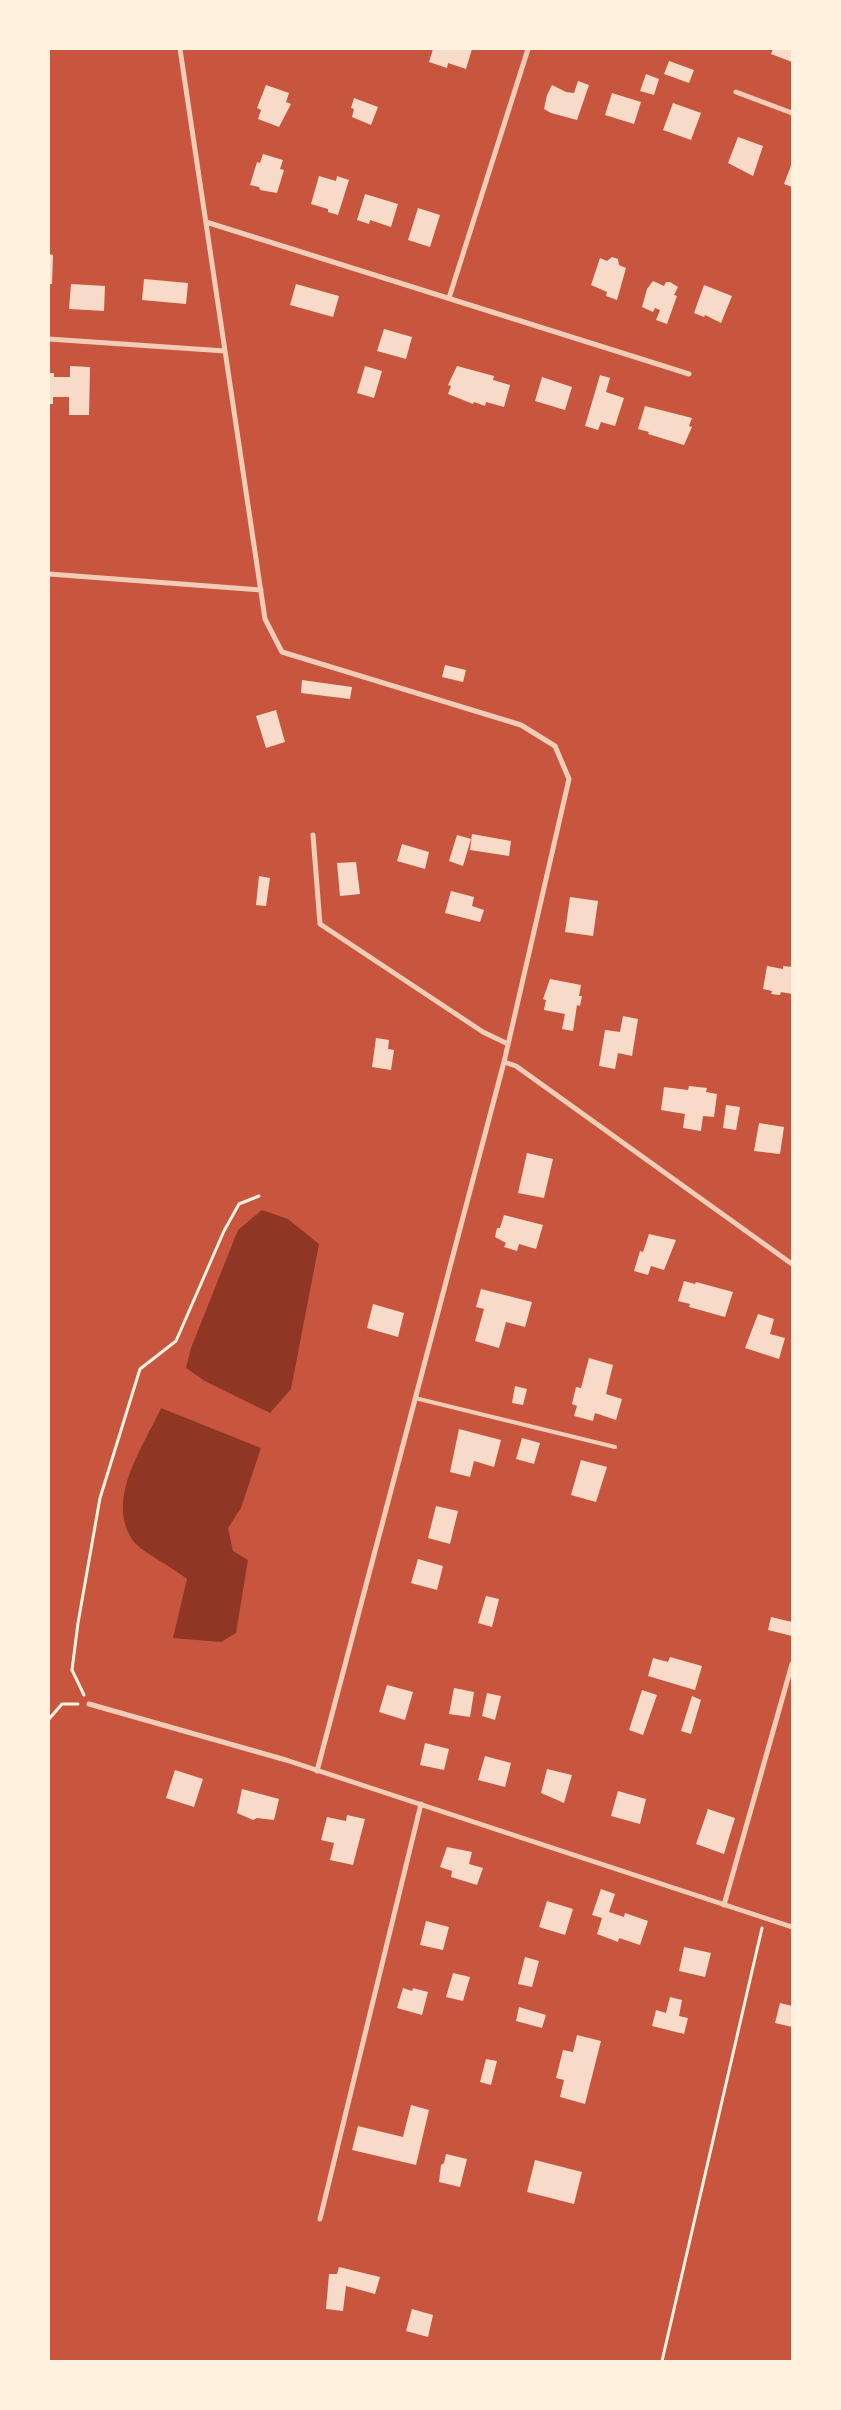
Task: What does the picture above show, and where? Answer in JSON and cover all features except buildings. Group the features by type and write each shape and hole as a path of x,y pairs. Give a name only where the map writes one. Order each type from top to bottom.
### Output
{"street":[{"path":"180,49 265,619 282,652 520,725 555,746 569,779 504,1062 317,1771"},
{"path":"449,298 528,49"},
{"path":"736,92 792,113"},
{"path":"206,222 689,374"},
{"path":"49,339 226,351"},
{"path":"49,574 261,590"},
{"path":"313,836 320,924 483,1032 508,1044"},
{"path":"504,1062 516,1066 792,1264"},
{"path":"724,1905 792,1664"},
{"path":"89,1704 317,1771 792,1927"},
{"path":"320,2218 421,1804"}],"lane":[{"path":"416,1398 615,1447"}],"path":[{"path":"49,1720 62,1704 89,1704 72,1670 74,1649 100,1498 140,1369 176,1342 224,1230 239,1204 259,1196"},
{"path":"662,2361 765,1918"}],"shaded area":[{"path":"262,1210 288,1219 319,1244 291,1389 270,1413 205,1381 186,1368 191,1348 238,1230"},
{"path":"161,1408 261,1448 241,1508 228,1528 233,1551 248,1560 236,1633 221,1642 173,1638 187,1579 138,1546 126,1526 123,1509 130,1474"}]}
